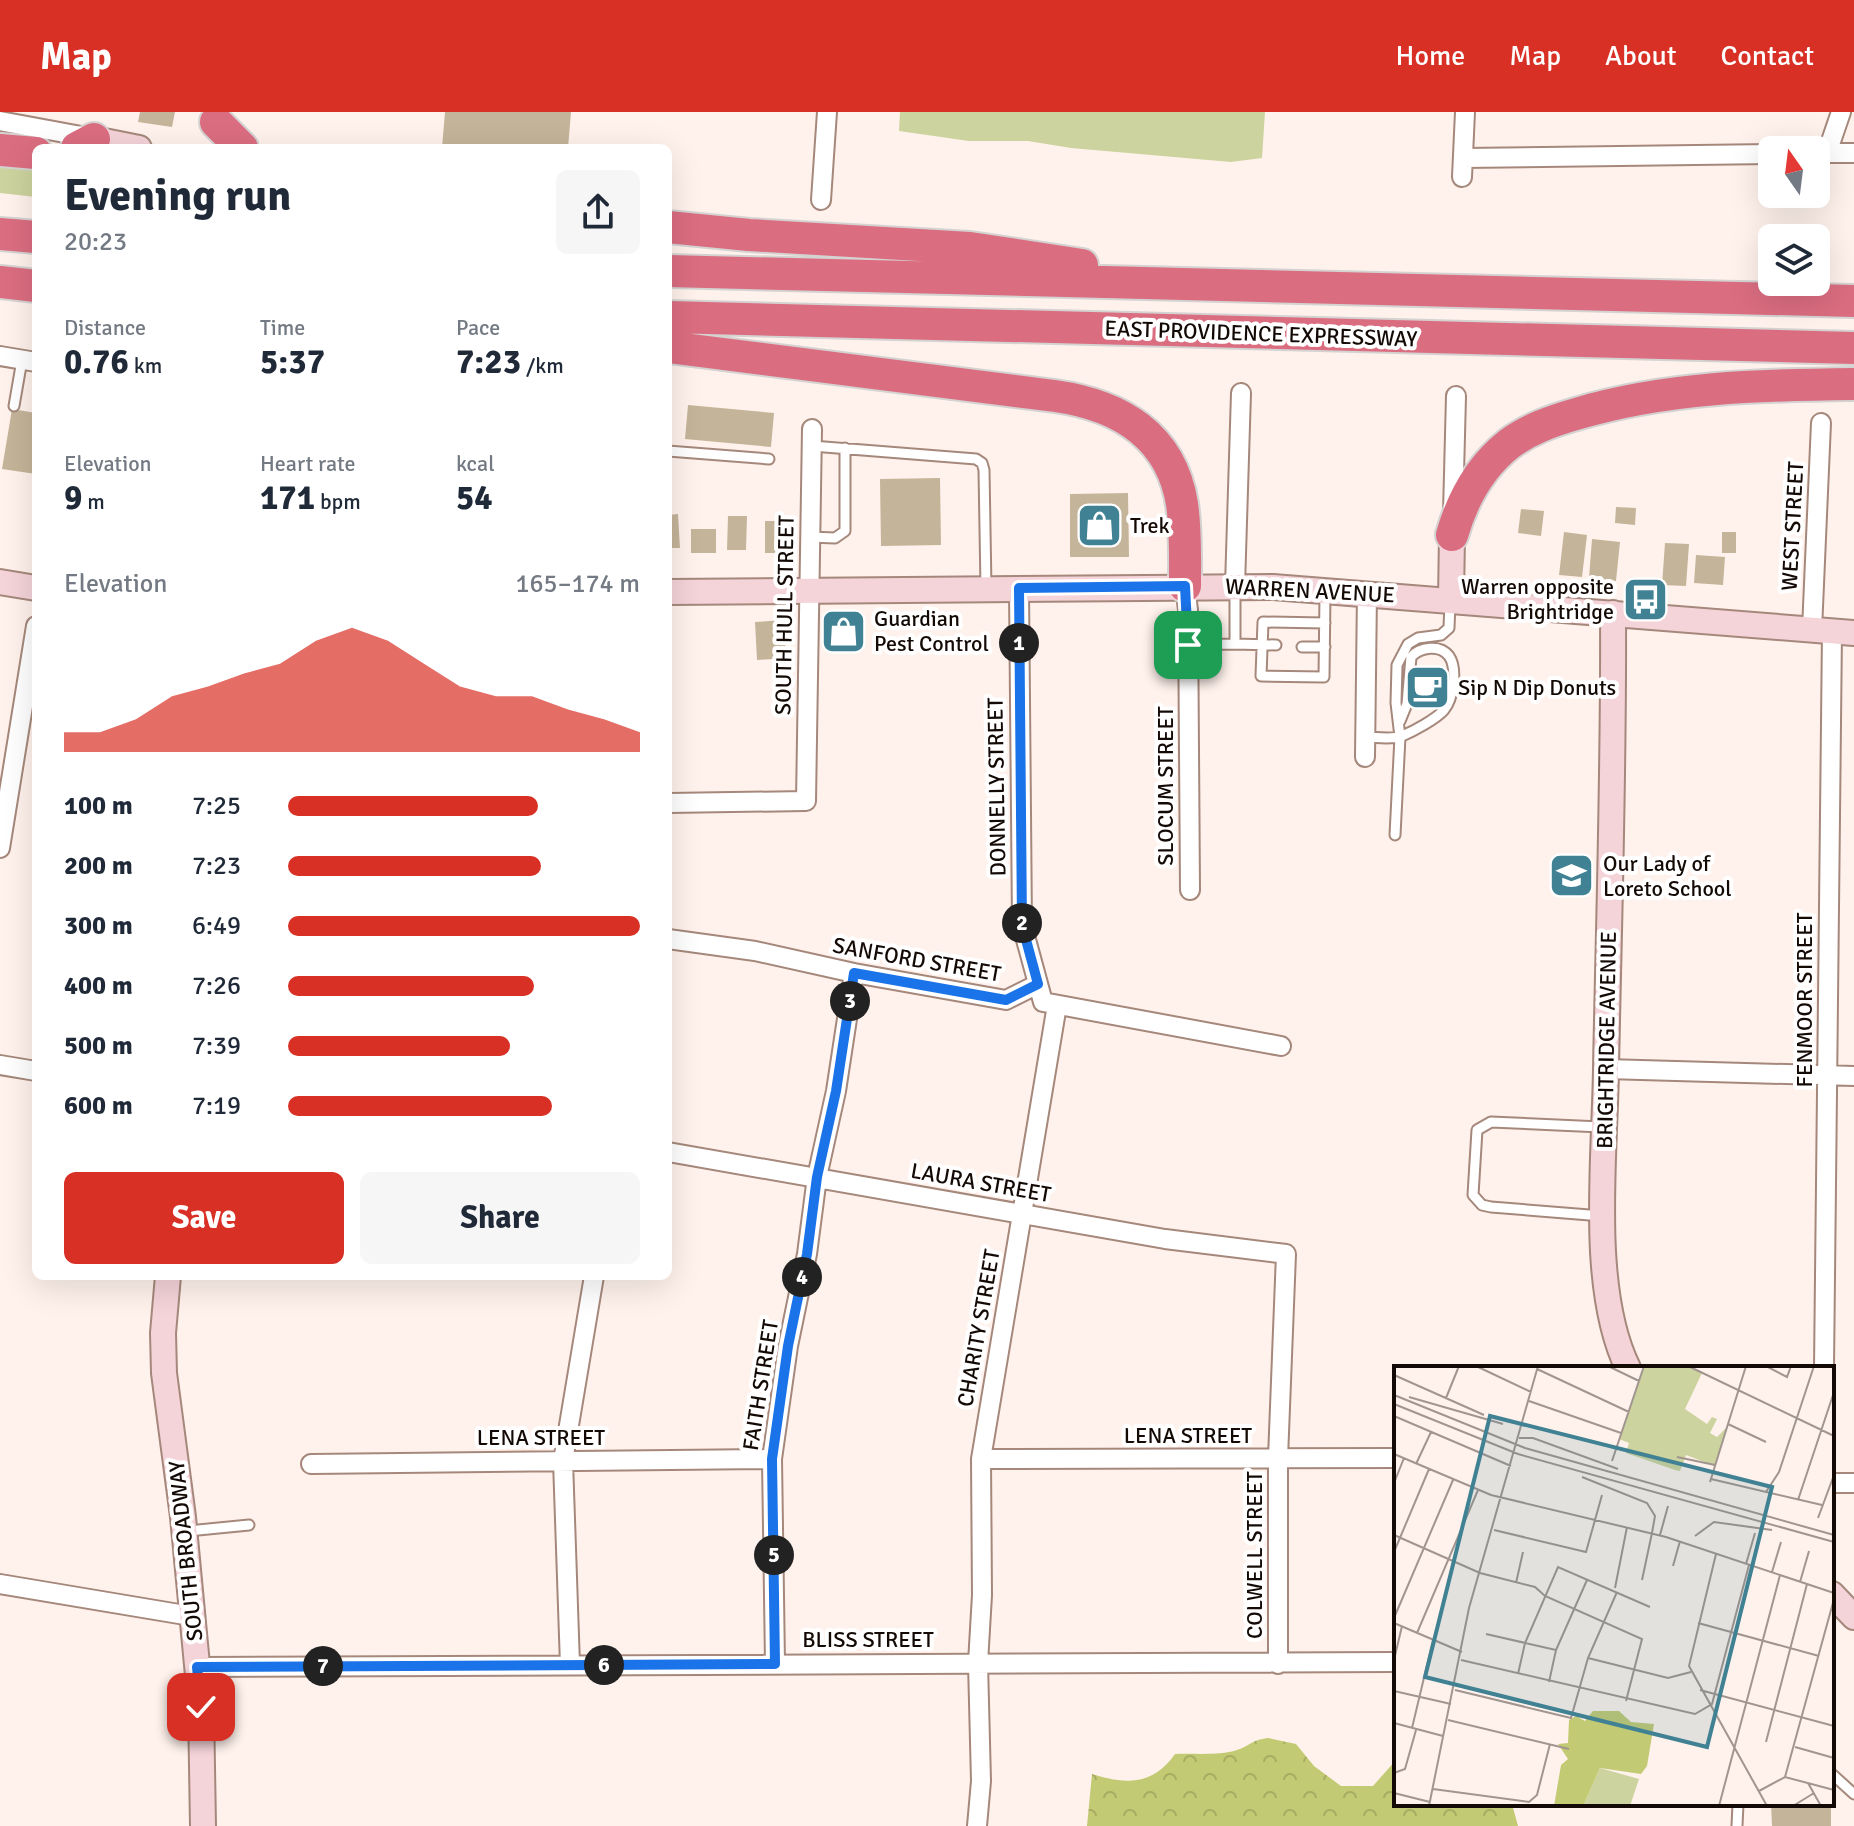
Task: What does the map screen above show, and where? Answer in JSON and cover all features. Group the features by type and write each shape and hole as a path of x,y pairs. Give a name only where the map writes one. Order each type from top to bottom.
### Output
{"highway":[{"path":"216,127 237,144"},
{"path":"0,150 32,153"},
{"path":"672,227 970,248 1207,285"},
{"path":"0,234 32,237"},
{"name":"EAST PROVIDENCE EXPRESSWAY","path":"672,271 1854,301"},
{"path":"0,282 32,286"},
{"name":"EAST PROVIDENCE EXPRESSWAY","path":"672,317 1854,348"},
{"path":"672,348 1055,396 1108,408 1148,436 1168,462 1175,477 1182,506 1185,586"},
{"path":"1452,535 1467,497 1484,469 1514,441 1551,422 1607,406 1700,390 1754,385 1854,384"}],"main road":[{"path":"1451,599 1452,535"},
{"path":"0,582 32,587"},
{"name":"WARREN AVENUE","path":"672,592 1235,586 1367,592 1832,631"},
{"name":"BRIGHTRIDGE AVENUE","path":"1613,613 1603,1216 1606,1297 1611,1325 1627,1366"},
{"name":"SOUTH BROADWAY","path":"168,1280 163,1333 164,1373 201,1707 203,1826"},
{"path":"1834,1596 1854,1617"}],"street":[{"path":"821,200 827,112"},
{"path":"1462,177 1465,112"},
{"path":"1830,136 1841,112"},
{"path":"0,121 86,143"},
{"path":"1830,153 1854,153"},
{"path":"1463,158 1758,154"},
{"path":"0,356 29,361"},
{"path":"1235,586 1241,393"},
{"path":"1452,535 1456,396"},
{"name":"WEST STREET","path":"1821,423 1832,631"},
{"name":"SOUTH HULL STREET","path":"672,803 806,801 812,438"},
{"name":"SLOCUM STREET","path":"1185,586 1190,890"},
{"name":"DONNELLY STREET","path":"1019,588 1022,925 1038,984"},
{"path":"1365,757 1367,592"},
{"name":"FENMOOR STREET","path":"1824,1366 1832,631"},
{"path":"0,848 32,651"},
{"name":"SANFORD STREET","path":"672,940 755,951 854,973 1006,1000 1038,984"},
{"name":"FAITH STREET","path":"775,1664 772,1459 788,1346 807,1254 817,1177 836,1091 854,973"},
{"path":"1038,984 1043,1002 1281,1046"},
{"name":"CHARITY STREET","path":"977,1826 981,1781 978,1663 982,1595 981,1459 1057,1005"},
{"path":"0,1065 32,1070"},
{"path":"1606,1069 1854,1076"},
{"name":"LAURA STREET","path":"672,1153 1165,1239 1286,1254"},
{"name":"COLWELL STREET","path":"1278,1664 1278,1458 1286,1254"},
{"path":"570,1665 563,1461 593,1280"},
{"name":"LENA STREET","path":"981,1459 1394,1458"},
{"name":"LENA STREET","path":"311,1464 772,1459"},
{"path":"0,1584 191,1616"},
{"name":"BLISS STREET","path":"197,1667 1394,1662"}],"lane":[{"path":"14,406 29,361"},
{"path":"812,438 845,448 976,459 982,463 986,588"},
{"path":"809,537 835,538 845,531 845,448"},
{"path":"672,451 769,459"},
{"path":"1235,586 1235,644"},
{"path":"1325,590 1325,623 1325,647 1324,677 1261,676 1263,622 1325,623"},
{"path":"1395,835 1400,737 1397,665 1408,644 1418,638 1441,635 1449,628 1451,599"},
{"path":"1188,645 1276,645"},
{"path":"1302,647 1325,647"},
{"path":"1365,737 1400,737 1443,711 1451,698 1452,662 1442,650 1425,649 1411,657 1407,704 1399,724"},
{"path":"1603,1216 1482,1205 1473,1195 1477,1130 1491,1122 1605,1127"},
{"path":"184,1532 249,1525"},
{"path":"1834,1776 1854,1794"},
{"path":"1737,1826 1738,1806"}],"green space":[{"path":"900,112 1265,112 1262,158 1231,162 1071,148 1028,141 969,141 899,131"},
{"path":"0,158 32,160 32,197 0,193"},
{"path":"1268,1738 1296,1744 1314,1766 1341,1786 1373,1786 1394,1762 1394,1806 1513,1806 1518,1826 1087,1826 1092,1774 1117,1780 1138,1780 1158,1772 1175,1754 1230,1752"}],"building":[{"path":"140,112 175,112 172,127 138,122"},
{"path":"445,112 571,112 568,144 442,144"},
{"path":"688,405 774,413 771,447 685,439"},
{"path":"12,409 32,412 32,473 2,469"},
{"path":"940,478 941,545 881,546 880,479"},
{"name":"Trek","path":"1128,493 1129,557 1070,557 1070,494"},
{"path":"1616,507 1636,508 1635,525 1615,523"},
{"path":"1521,509 1544,511 1541,536 1518,533"},
{"path":"678,514 680,548 672,548 672,515"},
{"path":"728,516 747,516 746,550 727,550"},
{"path":"765,521 791,521 790,553 765,553"},
{"path":"691,529 716,529 716,553 691,553"},
{"path":"1564,532 1587,535 1582,577 1559,575"},
{"path":"1722,532 1736,532 1736,553 1722,553"},
{"path":"1592,539 1620,542 1616,581 1589,578"},
{"path":"1665,543 1689,544 1686,586 1662,585"},
{"path":"1696,555 1725,557 1723,585 1694,583"},
{"path":"784,620 786,658 757,660 755,622"},
{"path":"1414,666 1443,667 1441,705 1411,703"},
{"path":"1771,1806 1831,1806 1831,1826 1772,1826"}],"place":[{"name":"Trek","path":"1099,525"},
{"name":"Warren opposite Brightridge","path":"1645,599"},
{"name":"Guardian Pest Control","path":"843,631"},
{"name":"Sip N Dip Donuts","path":"1427,687"},
{"name":"Our Lady of Loreto School","path":"1572,876"}],"route":[{"path":"201,1707 197,1667 775,1664 772,1459 788,1346 807,1254 817,1177 836,1091 854,973 1006,1000 1038,984 1022,925 1019,588 1185,586 1188,645"}]}
